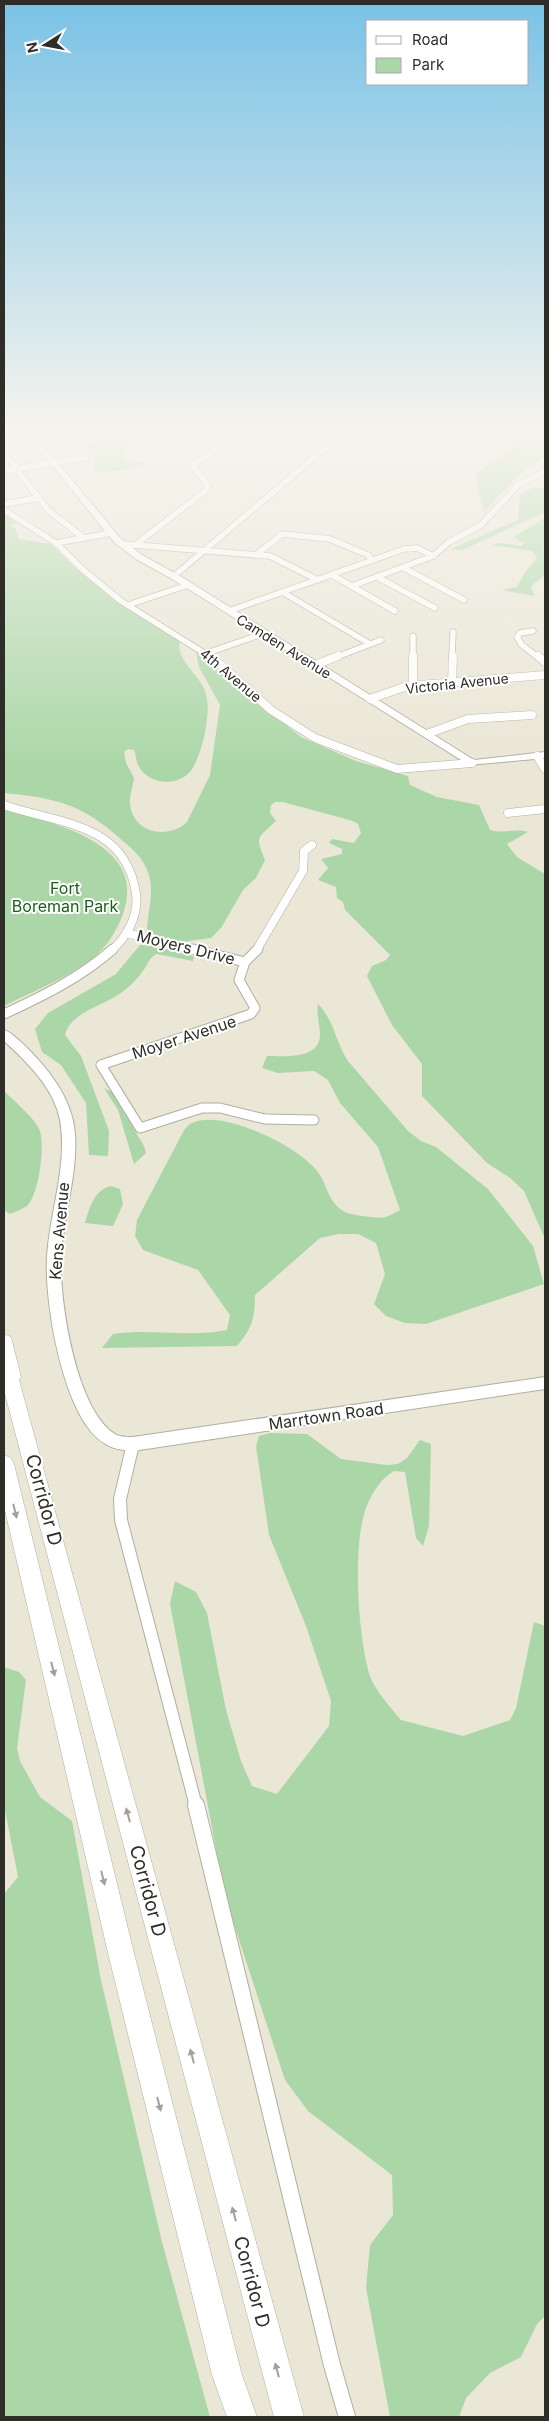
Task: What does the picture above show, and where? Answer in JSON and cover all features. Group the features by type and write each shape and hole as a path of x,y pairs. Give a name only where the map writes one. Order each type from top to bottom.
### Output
{"highway":[{"path":"4,1342 15,1394"},
{"name":"Corridor D","path":"4,1366 15,1394 290,2417"},
{"name":"Corridor D","path":"4,1464 121,1953 227,2375 242,2417"}],"street":[{"path":"56,543 62,542"},
{"path":"135,545 139,542"},
{"path":"174,576 215,542"},
{"path":"256,555 272,542"},
{"path":"335,542 368,555 372,560"},
{"path":"352,586 433,556 450,542"},
{"name":"4th Avenue","path":"56,543 82,569 128,605 207,654 271,710 315,738 379,764 397,769 541,756"},
{"path":"122,544 256,555 280,559 318,580"},
{"name":"Camden Avenue","path":"122,544 139,557 174,576 472,762"},
{"path":"229,611 411,547 433,556"},
{"path":"404,568 464,600"},
{"path":"332,575 396,611"},
{"path":"377,577 436,608"},
{"path":"128,605 188,585"},
{"path":"284,593 370,644"},
{"path":"534,630 520,633 517,637 522,645 545,662"},
{"path":"452,682 453,632"},
{"path":"207,654 265,633"},
{"path":"413,636 413,685"},
{"path":"315,664 381,640"},
{"name":"Victoria Avenue","path":"370,699 413,685 545,675"},
{"path":"427,734 468,719 532,715"},
{"path":"541,756 545,769"},
{"path":"4,805 73,823 94,832 116,850 131,871 137,886 137,901 126,933 110,954 93,968 4,1014"},
{"path":"508,813 545,809"},
{"path":"245,962 258,949 295,885 303,871 304,851 312,845"},
{"name":"Moyers Drive","path":"126,933 245,962"},
{"name":"Moyer Avenue","path":"245,962 239,980 255,1008 251,1014 101,1065 140,1128 202,1108 220,1108 265,1118 314,1120"},
{"name":"Kens Avenue","path":"4,1034 47,1078 59,1097 66,1120 67,1155 54,1258 56,1308 72,1374 85,1410 96,1428 107,1438"},
{"name":"Marrtown Road","path":"107,1438 118,1443 133,1444 545,1383"},
{"path":"133,1444 120,1499 121,1520 204,1836 347,2417"}],"green space":[{"path":"4,542 38,542 51,544 72,565 115,599 181,639 180,653 202,684 207,696 207,717 202,746 192,769 187,775 172,781 156,780 142,772 134,750 128,749 124,752 126,763 134,778 130,798 132,812 136,820 143,826 160,832 179,828 187,822 210,775 220,705 199,667 196,652 301,737 356,761 408,776 410,785 437,797 479,805 490,830 528,832 507,844 517,857 545,874 545,1239 524,1191 510,1178 487,1163 422,1096 422,1064 392,1025 367,976 372,966 386,960 390,955 345,910 343,902 337,898 336,887 318,880 328,868 321,859 342,854 342,849 329,843 332,839 354,843 361,833 358,824 283,802 275,802 271,805 270,813 276,821 265,831 259,841 265,860 256,878 243,890 221,928 211,938 177,942 163,939 147,929 151,891 148,873 137,854 110,829 96,819 69,805 40,798 4,793"},
{"path":"467,542 480,542 462,550 451,549"},
{"path":"522,542 544,542 545,575 531,586 534,596 502,590 517,587 525,572 537,558 532,551 491,545 500,543 522,546 524,543"},
{"name":"Fort Boreman Park","path":"4,810 70,829 91,840 109,853 122,869 127,890 120,921 109,941 100,952 88,962 47,986 4,1006"},
{"path":"140,945 159,947 194,956 193,961 156,954 136,979 120,994 86,1011 73,1021 68,1028 65,1035 81,1056 109,1131 108,1156 89,1155 86,1103 61,1065 42,1052 35,1029 48,1013 116,974"},
{"path":"318,1004 328,1017 348,1061 408,1131 421,1141 436,1147 488,1189 533,1246 544,1284 426,1324 405,1323 386,1316 374,1304 385,1274 376,1243 358,1234 339,1234 320,1238 255,1295 252,1323 237,1346 102,1348 113,1334 127,1332 199,1333 227,1330 230,1315 198,1270 143,1250 135,1236 137,1220 183,1132 191,1124 205,1120 222,1121 260,1132 278,1142 309,1162 318,1172 335,1204 345,1212 383,1217 400,1210 378,1147 340,1103 328,1080 314,1071 278,1073 262,1068 267,1056 300,1055 314,1049 320,1035 317,1012"},
{"path":"104,1088 112,1092 144,1146 146,1153 134,1164 118,1110"},
{"path":"4,1091 38,1126 42,1148 35,1192 27,1206 10,1214 4,1210"},
{"path":"111,1186 120,1189 123,1204 113,1226 85,1223 93,1200 105,1188"},
{"path":"270,1433 307,1434 341,1459 387,1465 398,1464 407,1458 420,1440 431,1444 429,1526 423,1546 416,1538 405,1472 394,1471 376,1489 368,1503 359,1540 358,1589 362,1638 366,1659 375,1687 401,1720 463,1736 510,1720 516,1708 534,1622 545,1626 545,2316 537,2324 521,2357 490,2373 466,2398 459,2417 390,2417 366,2288 370,2245 393,2215 392,2175 308,2111 285,2080 225,1897 170,1604 175,1581 196,1592 207,1613 226,1710 241,1761 252,1786 277,1794 329,1726 331,1701 306,1626 269,1535 256,1446 259,1436"},
{"path":"4,1667 19,1672 26,1680 17,1748 20,1761 40,1797 72,1821 101,1980 162,2242 210,2417 4,2417 4,1894 18,1877 4,1805"}]}
